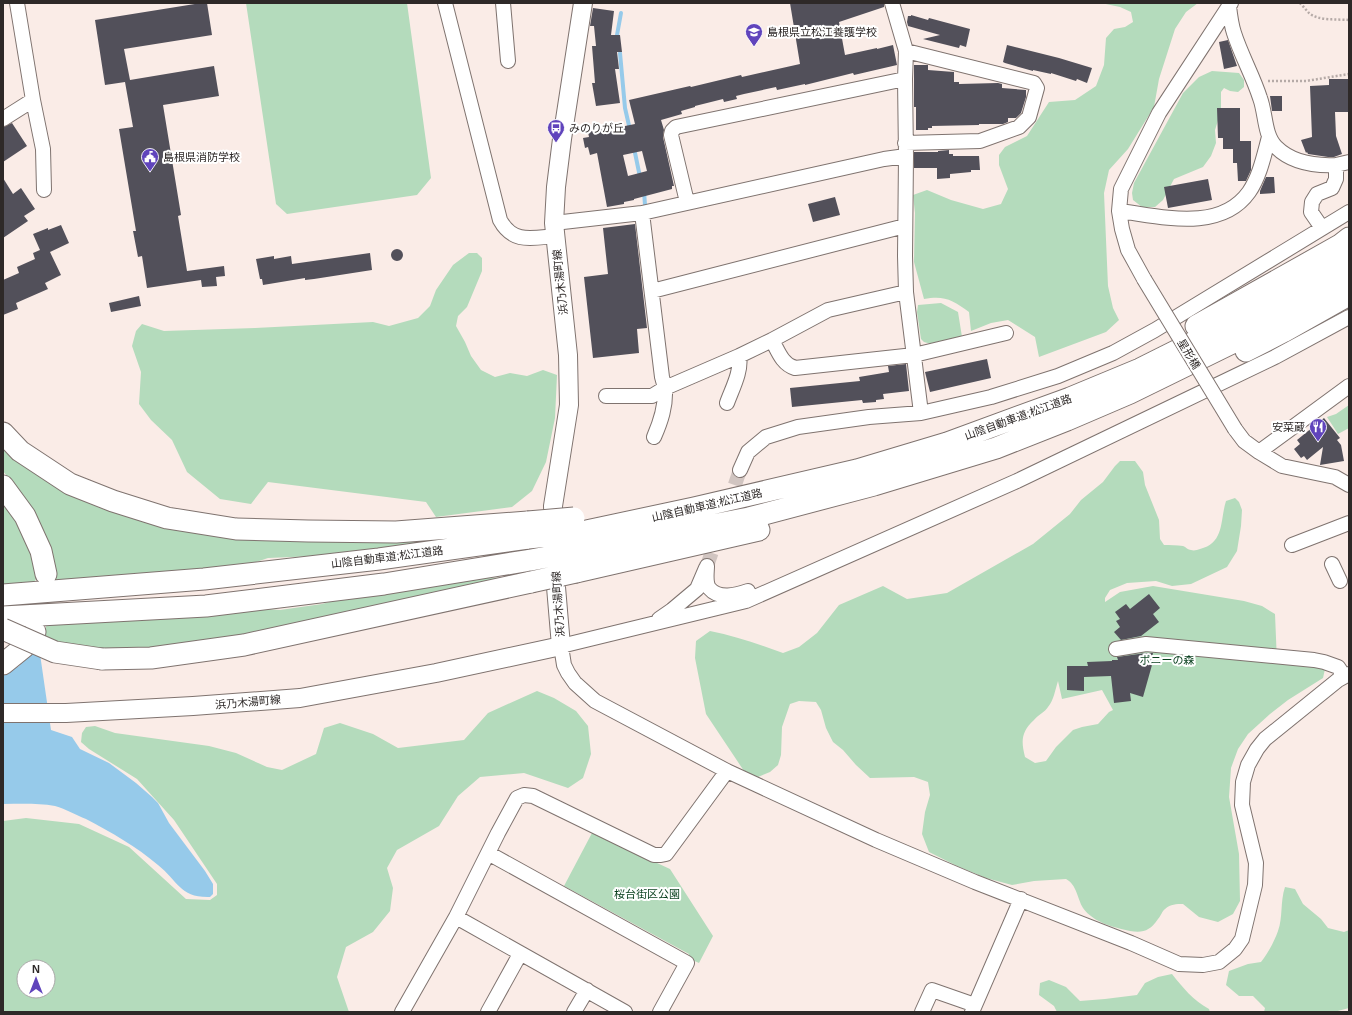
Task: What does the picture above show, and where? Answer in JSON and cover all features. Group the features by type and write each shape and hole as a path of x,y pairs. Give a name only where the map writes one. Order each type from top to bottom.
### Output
{"highway":[{"path":"1070,398 1340,245 1349,238"},
{"name":"山陰自動車道;松江道路","path":"575,544 658,507 694,508 857,470 947,443 1070,398 1140,369 1246,316 1349,254"},
{"name":"山陰自動車道;松江道路","path":"575,544 754,531 900,486 1068,420 1130,393 1234,342 1349,275"},
{"path":"1130,393 1183,382 1283,332 1349,295"},
{"path":"3,433 20,451 70,484 113,501 167,518 236,529 396,532 528,530 575,544"},
{"path":"3,486 25,516 41,550 46,574"},
{"name":"山陰自動車道;松江道路","path":"11,594 204,579 379,559 528,530"},
{"path":"12,617 206,606 384,584 531,560 575,544"},
{"path":"3,630 55,652 102,659 151,658 244,645 531,582 575,544"},
{"path":"3,664 24,647 35,632"}],"main road":[{"name":"浜乃木湯町線","path":"3,714 66,713 300,698 436,673 561,646 556,587 553,506 569,405 568,355 555,230 556,187 583,3"}],"street":[{"path":"17,3 43,149 44,190"},
{"path":"445,3 500,220 508,232 521,238 528,239 555,230 642,213 884,159 906,149 980,141 1019,127 1029,117 1037,88 1034,83 906,51"},
{"path":"503,3 508,61"},
{"path":"892,3 906,51 906,292 921,412"},
{"path":"1230,4 1233,32 1260,98 1269,138 1283,153 1292,158 1315,165 1343,164 1332,188 1317,194 1312,202 1311,212 1322,228"},
{"name":"星形橋","path":"1230,4 1160,113 1121,189 1119,211 1122,229 1128,250 1144,279 1234,429 1244,441 1282,466 1335,477 1349,484"},
{"path":"687,202 671,136 672,131 676,127 905,79"},
{"path":"3,118 32,94"},
{"path":"1119,211 1182,219 1196,219 1220,214 1232,208 1249,192 1255,181 1269,138"},
{"path":"740,470 748,452 766,437 798,427 869,417 921,412 999,395 1058,376 1113,353 1155,330 1349,212"},
{"path":"642,213 662,377 665,388 664,410 654,437"},
{"path":"652,291 905,226"},
{"path":"606,396 652,396 665,388 772,340 828,310 906,292"},
{"path":"1116,649 1146,644 1314,660 1338,667 1346,675 1265,739 1248,764 1243,782 1242,805 1256,864 1255,885 1242,939 1235,949 1219,962 1203,965 1179,964 1131,943 975,882 876,840 727,771 595,701 575,682 568,673 564,665 561,646 746,600 1017,481 1275,356 1349,317"},
{"path":"772,340 784,363 795,368 914,355 1006,333"},
{"path":"726,403 738,373 740,363 739,356"},
{"path":"1259,452 1349,386"},
{"path":"1292,545 1349,523"},
{"path":"652,624 672,610 697,589 707,566 706,580 709,588 720,595 738,594 771,582 806,574"},
{"path":"402,1012 456,917 517,798 524,795 533,796 654,855 666,854 727,771"},
{"path":"488,853 687,963 660,1012"},
{"path":"922,1012 932,990 973,1009 1021,899"},
{"path":"456,917 625,1012"},
{"path":"488,1012 520,954"},
{"path":"574,1012 587,990"}],"path":[{"path":"1300,3 1309,13 1316,17 1323,19 1349,20"},
{"path":"1267,81 1306,82 1349,74"}],"green space":[{"path":"246,3 407,3 431,178 417,195 287,214 276,204"},
{"path":"1101,3 1198,3 1186,12 1175,29 1159,79 1154,107 1128,149 1109,170 1104,193 1108,286 1113,308 1119,320 1106,332 1039,357 1035,337 1008,320 991,323 971,331 969,312 953,302 943,298 924,299 914,262 915,213 913,195 927,190 951,200 983,209 1001,204 1008,189 999,165 999,155 1005,147 1027,136 1049,102 1075,100 1096,86 1104,65 1106,38 1114,29 1125,27 1133,22 1131,12 1120,7"},
{"path":"1212,71 1239,73 1244,80 1244,87 1238,92 1230,91 1224,88 1221,92 1221,111 1215,130 1216,143 1211,156 1203,167 1174,179 1163,200 1155,207 1142,207 1133,200 1132,193 1134,183 1183,93 1199,77"},
{"path":"469,253 477,253 482,258 482,271 467,307 458,316 456,326 471,356 481,370 495,377 510,373 527,376 543,370 557,375 555,418 546,462 532,491 512,507 436,517 426,502 268,482 251,504 220,499 187,472 172,440 151,420 139,404 141,372 132,346 136,331 142,324 164,331 373,322 389,326 418,318 430,306 436,290 453,265"},
{"path":"941,303 958,312 962,337 931,344 924,342 921,339 917,312 918,305"},
{"path":"1349,405 1349,428 1338,434 1327,417 1336,414"},
{"path":"3,442 164,523 507,532 363,554 268,558 235,569 54,584 55,572 18,491 3,471"},
{"name":"ポニーの森","path":"1120,461 1135,461 1143,472 1145,485 1159,520 1160,539 1164,545 1183,546 1189,550 1198,550 1208,546 1214,542 1218,536 1226,501 1235,498 1239,502 1242,510 1241,526 1237,551 1227,567 1191,584 1172,586 1156,581 1127,583 1110,590 1105,598 1105,602 1120,592 1153,586 1244,601 1262,606 1275,614 1277,662 1311,664 1325,669 1323,678 1288,700 1270,714 1248,734 1238,749 1231,768 1229,797 1239,854 1240,901 1233,914 1218,922 1199,917 1183,904 1176,904 1169,906 1164,910 1149,929 1139,932 1130,931 1104,924 1087,913 1081,904 1075,888 1066,879 1034,881 1012,885 986,878 929,852 922,834 925,812 930,795 928,782 914,777 870,778 843,750 833,742 826,728 821,710 816,702 799,701 790,704 782,727 781,755 778,765 770,772 758,777 744,771 706,714 695,658 696,641 710,631 747,640 783,653 799,647 817,633 839,605 883,586 907,599 947,593 1033,544 1070,514 1081,500 1103,482","holes":["1058,681 1062,699 1102,690 1113,710 1109,712 1098,724 1073,730 1056,747 1046,761 1035,763 1025,757 1023,746 1024,733 1030,724 1050,704"]},
{"path":"3,499 31,546 37,575 34,585 3,587"},
{"path":"517,577 278,629 116,653 40,639 46,625 266,609 280,610 322,604 359,594 477,578"},
{"path":"537,691 554,698 576,711 588,726 591,754 583,778 568,788 524,773 480,777 458,796 439,826 397,850 387,868 393,888 390,911 373,932 346,947 337,977 349,1012 3,1012 3,821 26,818 79,824 129,847 186,899 210,900 217,895 217,884 174,820 137,779 89,749 81,742 82,733 86,727 95,726 115,733 209,746 236,753 267,767 282,770 316,754 324,728 340,723 373,734 398,748 464,740 488,713"},
{"name":"桜台街区公園","path":"592,833 670,869 713,936 699,963 688,958 689,954 564,886"},
{"path":"1285,887 1295,889 1303,904 1321,919 1328,928 1344,932 1349,930 1349,1008 1334,1012 1264,1012 1265,1008 1253,996 1239,996 1226,985 1229,971 1248,964 1261,962 1268,951 1280,926 1282,898"},
{"path":"1172,974 1198,1002 1209,1009 1210,1012 1057,1012 1054,1006 1039,995 1040,983 1049,980 1066,987 1080,1001 1137,995 1145,983 1158,977"}],"water":[{"path":"32,650 40,654 51,730 72,737 80,749 109,763 136,783 158,803 169,823 213,884 213,894 210,897 200,897 186,892 165,871 133,846 67,810 49,805 3,804 3,676 19,666"}],"building":[{"name":"島根県消防学校","path":"207,3 212,35 124,49 130,80 214,66 219,96 163,105 181,215 178,216 187,271 224,266 225,276 216,277 217,286 202,287 201,280 147,288 142,256 138,257 133,231 136,231 119,129 133,127 125,82 105,85 95,20"},
{"path":"790,3 884,3 884,7 839,22 845,55 893,45 897,65 854,75 853,73 805,85 777,90 776,87 744,94 736,96 737,99 724,102 723,99 695,106 681,111 682,114 661,120 664,130 663,137 674,186 672,186 672,189 624,202 624,204 607,207 597,153 590,155 588,147 585,148 583,138 589,137 588,132 614,126 615,128 635,124 629,100 741,75 742,77 800,64","holes":["642,151 647,171 628,176 623,155"]},
{"path":"593,8 614,11 611,35 620,35 622,52 617,52 619,69 615,69 620,103 596,106 592,83 595,83 592,46 596,46 594,26 590,26"},
{"path":"911,15 928,20 929,18 970,29 966,47 960,45 959,48 923,39 940,35 908,26 908,16"},
{"path":"1228,40 1237,66 1224,69 1219,42"},
{"path":"1007,45 1092,68 1087,83 1077,79 1076,81 1051,73 1033,71 1005,63 1003,62"},
{"path":"914,65 928,65 928,70 954,72 954,82 959,82 959,84 998,83 1002,84 1002,88 1026,90 1026,97 1021,113 1016,118 1008,118 1008,122 1003,124 932,126 932,128 928,128 928,130 916,130 916,107 914,107"},
{"path":"1329,79 1349,79 1349,112 1335,112 1336,136 1342,154 1334,157 1306,153 1301,140 1312,137 1310,86 1329,85"},
{"path":"1270,96 1282,96 1282,111 1272,111"},
{"path":"1217,108 1240,108 1240,141 1251,141 1251,170 1246,181 1238,181 1237,163 1233,163 1233,149 1223,149 1223,138 1218,138"},
{"path":"12,123 27,146 3,162 3,127"},
{"path":"949,150 949,154 953,154 953,156 979,156 980,170 950,174 950,178 937,179 937,168 914,168 914,152 938,152"},
{"path":"1266,177 1274,177 1275,193 1260,194"},
{"path":"3,178 13,194 21,188 35,209 24,216 28,221 3,238"},
{"path":"1208,179 1212,200 1168,208 1164,187"},
{"path":"835,197 840,215 813,222 808,204"},
{"path":"635,224 647,328 637,329 639,353 593,358 584,277 608,274 603,228"},
{"path":"61,225 69,243 50,252 61,275 45,283 48,289 16,303 18,309 3,315 3,280 19,273 17,267 35,259 33,253 40,250 33,234"},
{"path":"397,249 401,251 403,255 401,259 397,261 393,259 391,255 393,251"},
{"path":"370,253 372,270 314,279 305,280 305,278 263,285 262,279 260,279 256,259 274,256 274,259 291,256 292,264"},
{"path":"139,296 141,306 111,312 109,303"},
{"path":"987,359 991,378 930,392 925,372"},
{"path":"906,364 909,391 883,394 884,399 876,400 876,402 863,403 862,400 792,407 790,388 860,381 859,377 889,372 888,366"},
{"name":"安菜蔵","path":"1324,418 1340,438 1337,440 1341,445 1344,461 1320,465 1323,447 1307,460 1304,456 1301,458 1294,449 1300,444 1297,440"},
{"path":"1149,594 1160,608 1153,614 1159,622 1141,636 1121,640 1114,632 1120,627 1116,621 1120,619 1115,612 1126,604 1130,609"},
{"path":"1153,653 1150,665 1152,665 1143,697 1130,693 1131,701 1114,703 1111,676 1084,677 1084,691 1067,690 1067,666 1088,666 1087,662 1112,661 1118,660 1117,657"}],"waterway":[{"path":"617,35 621,13"},
{"path":"620,53 625,108 630,130"},
{"path":"634,148 640,177"},
{"path":"644,191 645,205"}],"tunnel":[{"path":"728,505 740,470"},
{"path":"707,566 718,534"}],"place":[{"name":"島根県立松江養護学校","path":"754,47"},
{"name":"みのりが丘","path":"556,143"},
{"name":"島根県消防学校","path":"150,172"},
{"name":"安菜蔵","path":"1318,442"}]}
